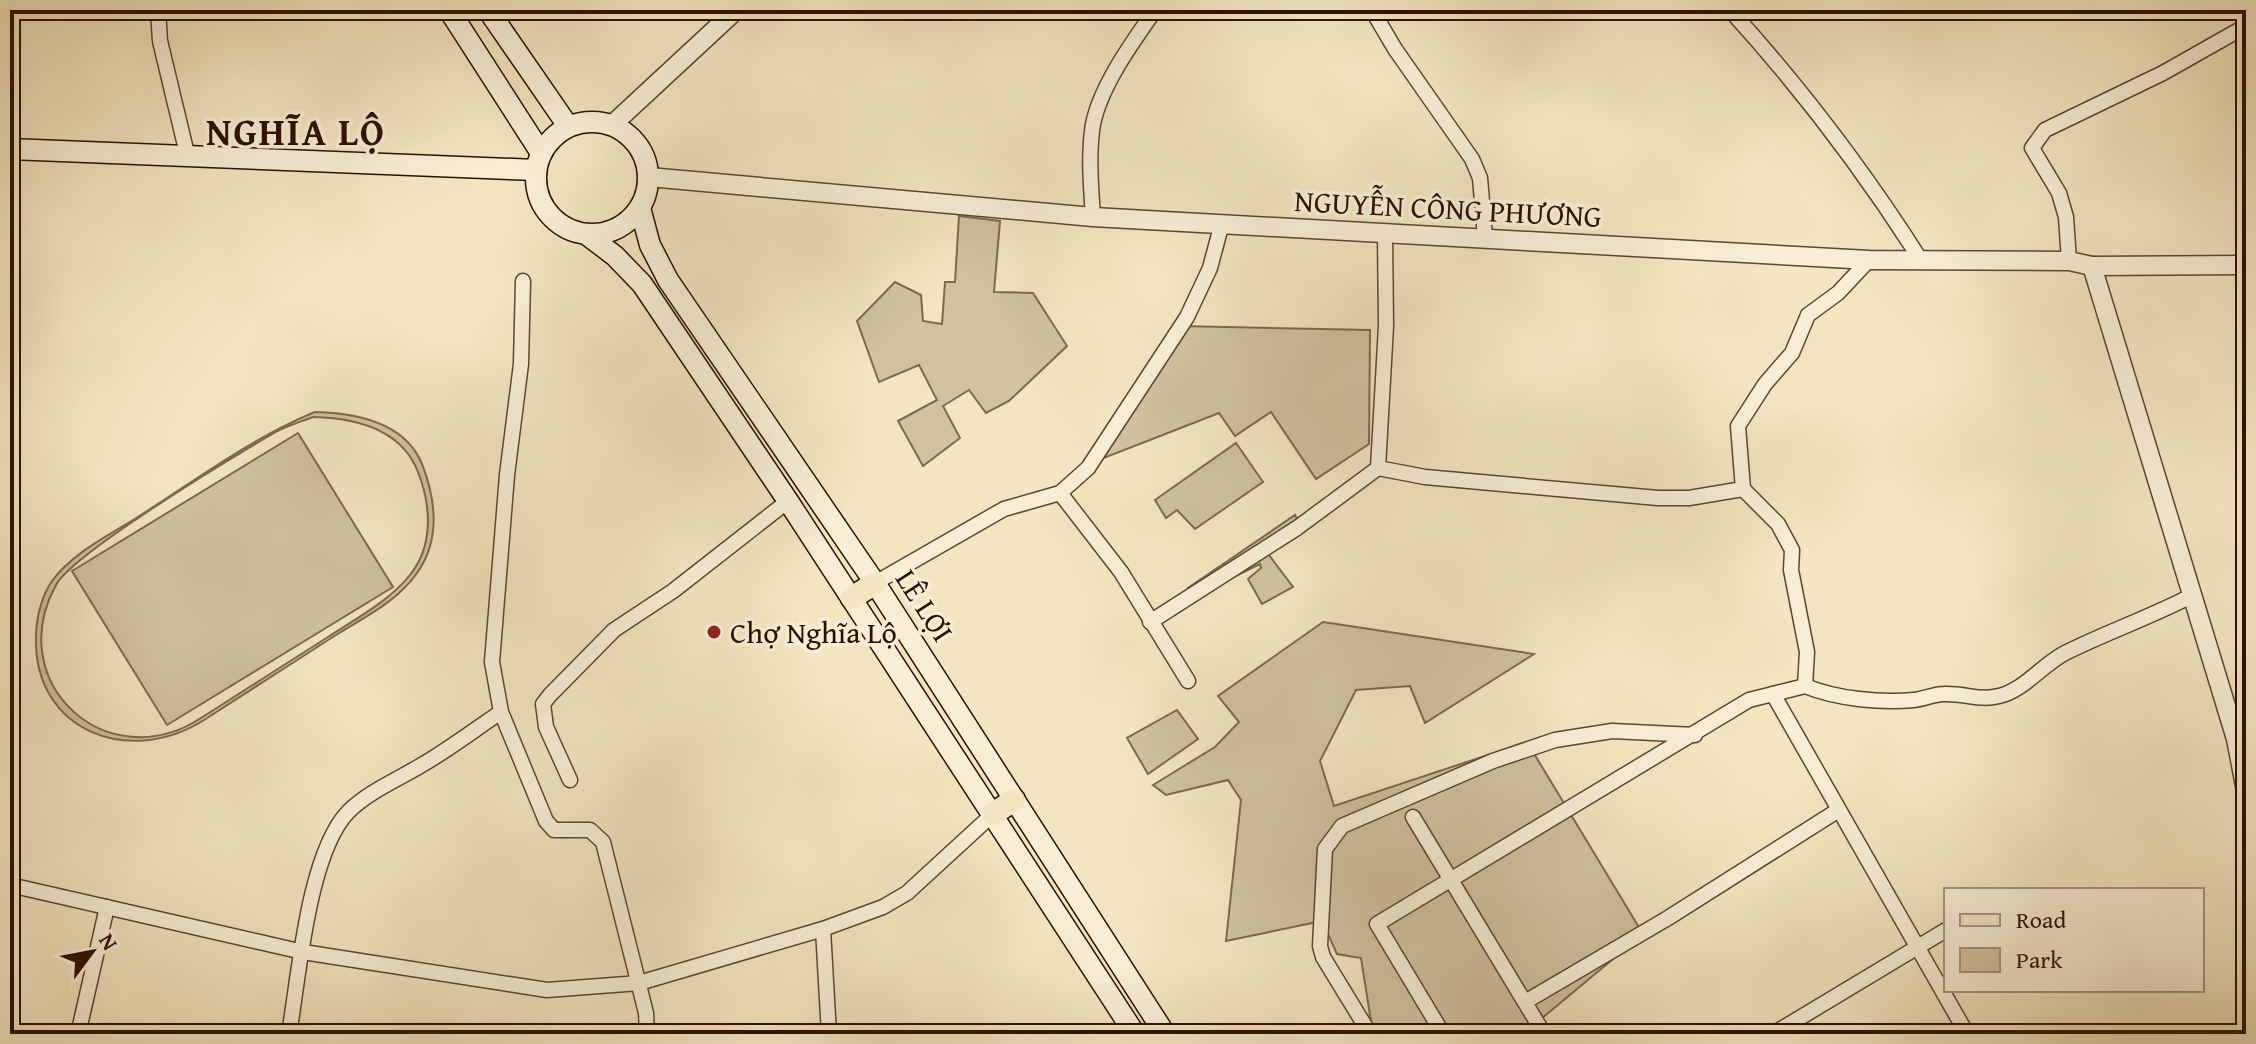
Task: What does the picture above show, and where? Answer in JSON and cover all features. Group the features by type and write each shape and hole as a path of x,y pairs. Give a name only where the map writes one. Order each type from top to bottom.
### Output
{"main road":[{"path":"449,10 539,162"},
{"path":"488,10 568,126"},
{"path":"590,121 612,125 639,145 649,177 640,208 617,229 586,234 567,228 551,216 537,190 539,162 548,142 568,126 590,121"},
{"path":"10,149 188,158 539,162"},
{"name":"LÊ LỢI","path":"640,208 650,245 668,280 875,583 1165,1034"},
{"name":"LÊ LỢI","path":"586,234 615,256 642,284 852,598 1135,1034"},
{"path":"852,598 875,583"},
{"path":"993,814 1014,800"}],"street":[{"path":"158,10 160,41 188,158"},
{"path":"612,125 736,10"},
{"path":"1093,217 1089,165 1094,122 1104,95 1155,10"},
{"path":"1372,10 1395,49 1472,159 1480,178 1485,237"},
{"path":"1730,10 1792,78 1841,140 1920,259"},
{"path":"2069,261 2066,217 2059,193 2032,148 2045,130 2163,73 2246,26"},
{"name":"NGUYỄN CÔNG PHƯƠNG","path":"649,177 1093,217 1869,260 2069,261 2092,266 2246,265"},
{"path":"875,583 995,513 1060,493 1088,468 1187,317 1210,268 1222,223"},
{"path":"1378,468 1386,326 1385,233"},
{"path":"1805,686 1807,652 1791,570 1792,550 1778,524 1743,489 1738,426 1765,384 1792,353 1808,315 1838,293 1869,260"},
{"path":"2092,266 2236,739 2246,791"},
{"path":"523,281 521,364 492,648 501,712 546,821 554,830 590,830 603,842 639,983 647,1034"},
{"path":"1150,622 1297,528 1378,468 1425,477 1658,498 1689,498 1743,489"},
{"path":"1060,493 1121,572 1188,681"},
{"path":"570,780 546,727 543,704 550,695 614,630 673,591 788,501"},
{"path":"1443,1034 1377,924 1749,700 1805,686 1823,693 1876,699 1915,700 1944,694 1974,699 1999,696 2014,691 2037,670 2063,654 2149,619 2193,595"},
{"path":"1773,694 1915,948 1967,1034"},
{"path":"289,1034 308,914 326,847 347,813 380,787 421,766 501,712"},
{"path":"1370,1034 1323,957 1320,946 1325,849 1334,832 1408,796 1528,747 1612,731 1695,735"},
{"path":"1525,1002 1668,918 1837,811"},
{"path":"10,885 303,952 547,990 639,983 823,929 883,907 907,893 993,814"},
{"path":"1413,817 1454,880 1544,1034"},
{"path":"79,1030 107,907"},
{"path":"823,929 829,1034"},
{"path":"1773,1034 1944,931"},
{"path":"1432,1015 1435,1034"}],"green space":[{"path":"959,216 1000,221 994,292 1033,293 1067,346 1009,401 986,413 969,390 943,406 960,438 923,466 898,421 937,400 919,365 879,382 857,321 895,282 921,295 923,321 942,324 945,282 955,282"},
{"path":"1180,326 1370,330 1369,444 1316,479 1271,412 1235,436 1219,413 1091,463"},
{"path":"315,412 362,418 391,429 414,450 427,478 434,519 430,547 417,573 380,608 204,720 175,734 146,740 118,739 92,732 69,718 51,697 40,670 36,638 42,601 52,581 71,561 95,543 228,458 292,422","holes":["313,417 344,420 374,428 400,445 410,457 418,472 428,511 427,538 410,575 361,616 201,718 166,734 131,737 100,729 73,711 53,686 43,656 43,621 56,585 92,551 157,506 274,433"]},
{"path":"298,433 393,587 167,725 72,571"},
{"path":"1236,443 1263,482 1195,529 1177,510 1166,518 1155,500"},
{"path":"1295,515 1300,525 1266,551 1293,587 1262,604 1248,579 1261,568 1260,564 1195,596 1188,588"},
{"path":"1323,622 1534,654 1425,723 1410,686 1356,690 1320,761 1334,806 1527,742 1643,934 1523,1034 1373,1034 1361,958 1337,954 1322,921 1226,941 1241,800 1228,780 1166,795 1153,785 1215,747 1239,722 1218,696"},
{"path":"1177,710 1198,739 1148,774 1127,738"}],"place":[{"name":"Chợ Nghĩa Lộ","path":"714,632"}],"district":[{"name":"NGHĨA LỘ","path":"296,131"}]}
